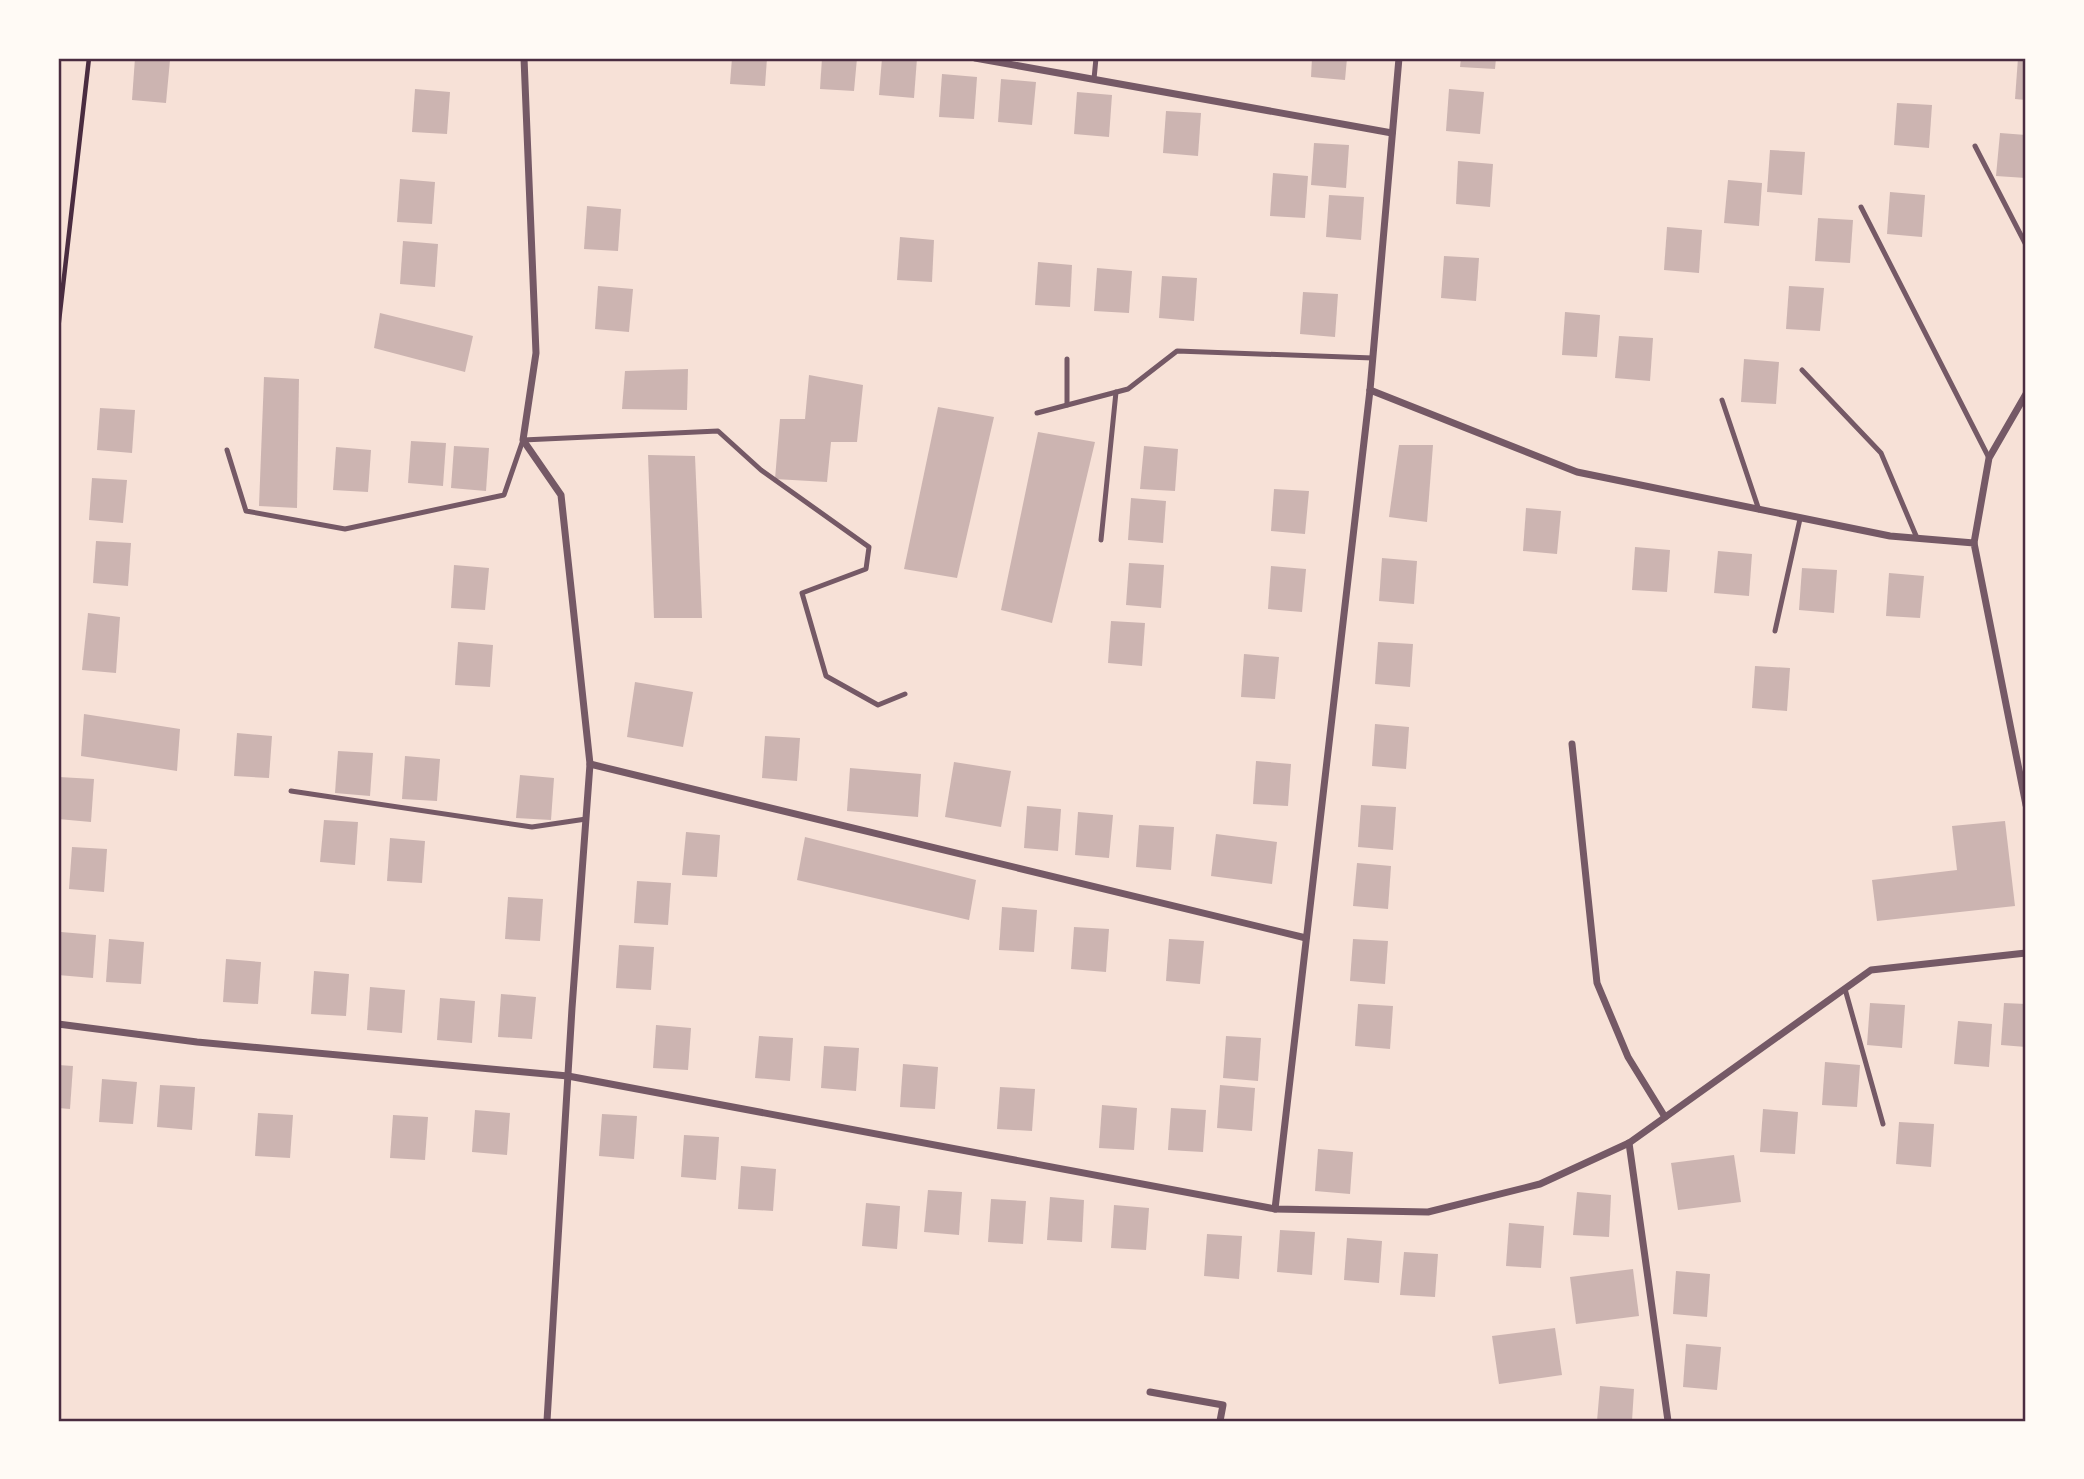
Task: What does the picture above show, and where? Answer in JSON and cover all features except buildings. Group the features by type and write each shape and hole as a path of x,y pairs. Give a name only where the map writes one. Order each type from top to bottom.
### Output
{"street":[{"path":"524,58 536,353 523,440 561,495 590,764 547,1421"},
{"path":"975,58 1392,133"},
{"path":"1275,1209 1370,390 1399,58"},
{"path":"1370,390 1577,472 1890,536 1974,543"},
{"path":"2026,394 1989,458 1974,543 2026,804"},
{"path":"1572,744 1597,983 1629,1057 1665,1117"},
{"path":"590,764 1306,938"},
{"path":"58,1024 197,1042 568,1076 1275,1209 1428,1212 1540,1184 1629,1143 1871,970 2026,953"},
{"path":"1629,1143 1668,1421"},
{"path":"1150,1392 1223,1405 1220,1421"}],"lane":[{"path":"1094,79 1096,58"},
{"path":"1975,146 2026,245"},
{"path":"1861,207 1989,458"},
{"path":"1037,413 1128,389 1177,351 1373,358"},
{"path":"1067,359 1067,405"},
{"path":"1802,370 1881,453 1917,538"},
{"path":"1101,540 1116,393"},
{"path":"1722,400 1759,510"},
{"path":"227,450 246,511 345,528 504,495 523,440 718,431 761,470 869,547 866,569 802,593 826,676 877,705 905,694"},
{"path":"1775,631 1801,519"},
{"path":"291,791 533,827 586,819"},
{"path":"1845,989 1883,1124"}],"path":[{"path":"58,330 89,58"}]}
